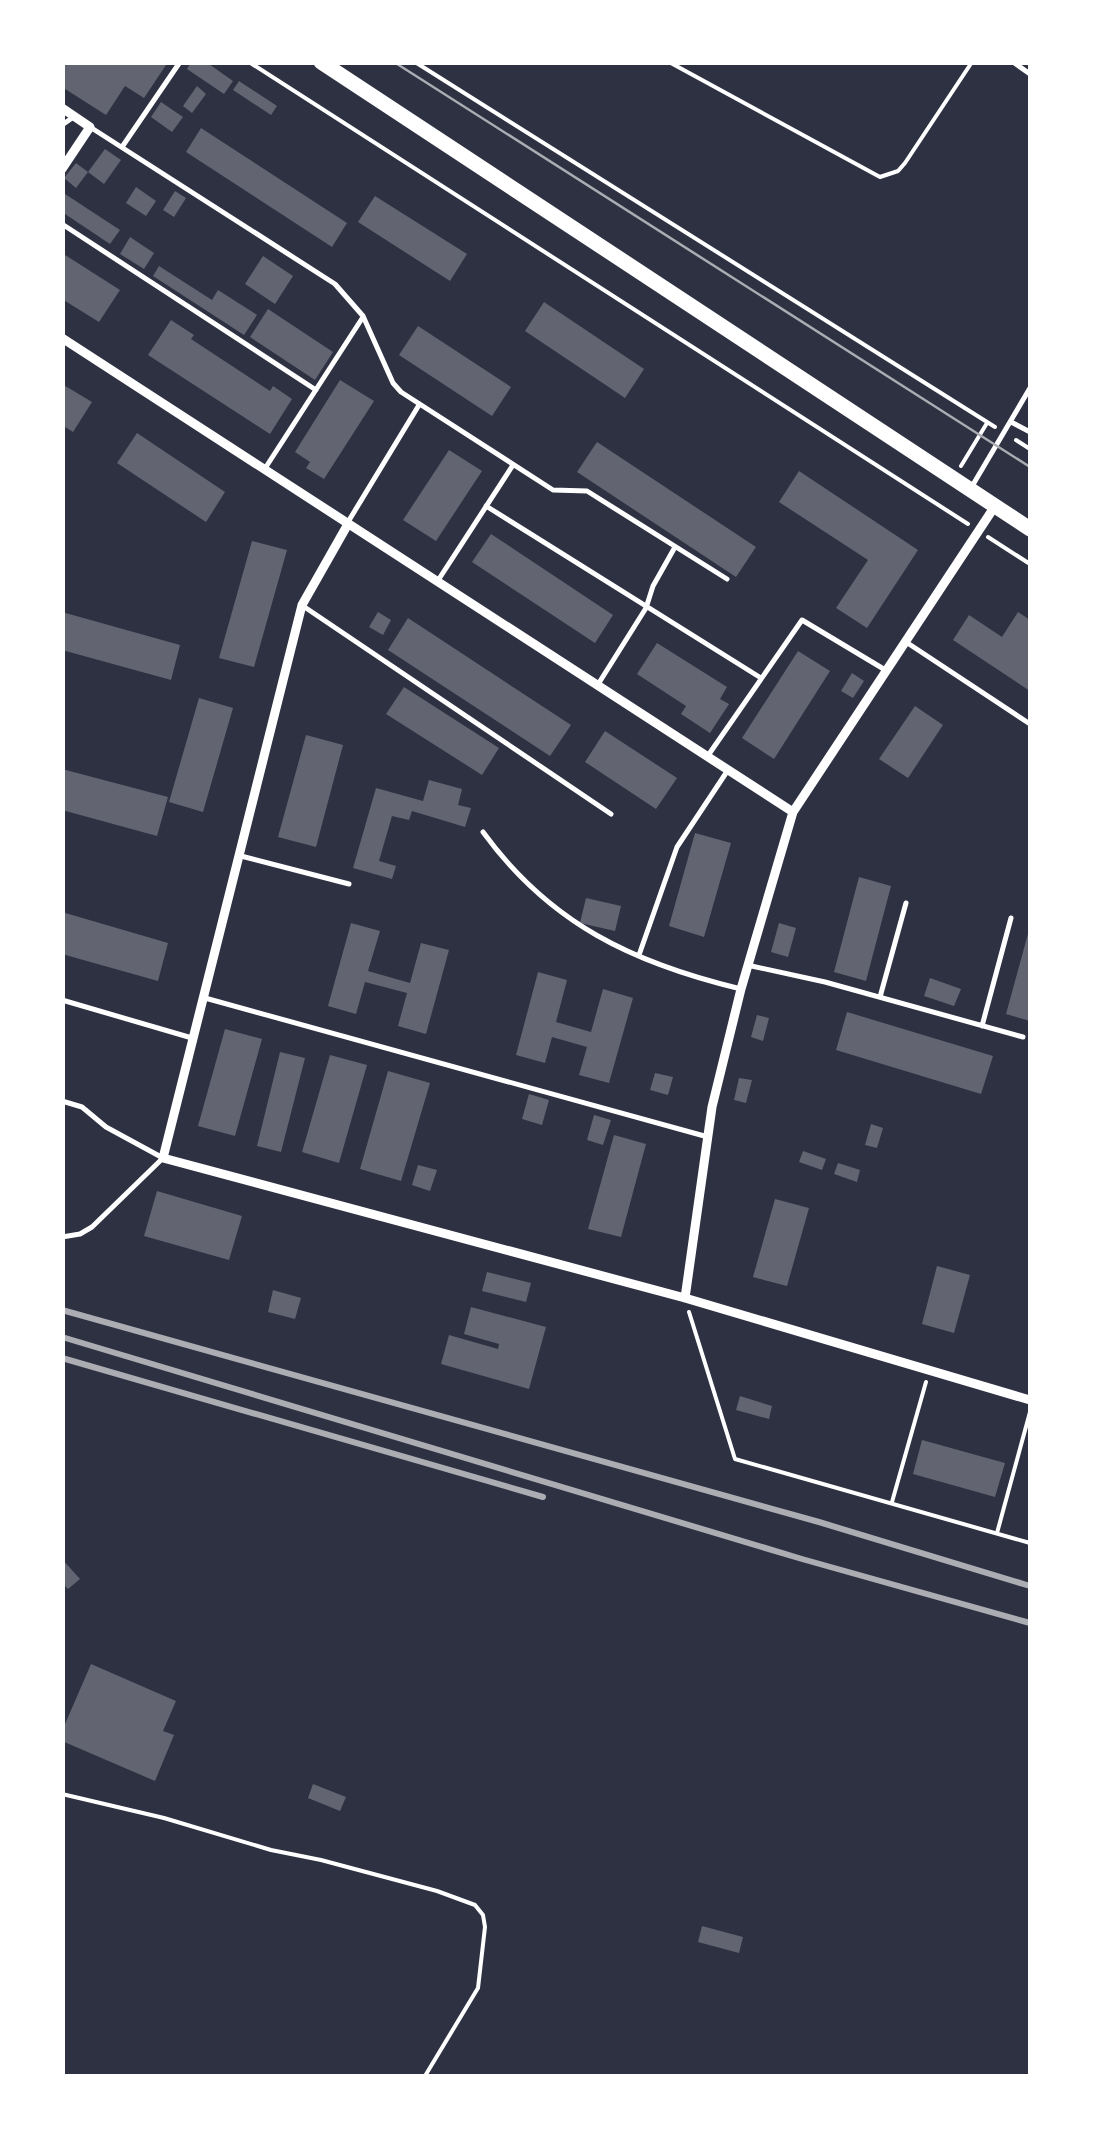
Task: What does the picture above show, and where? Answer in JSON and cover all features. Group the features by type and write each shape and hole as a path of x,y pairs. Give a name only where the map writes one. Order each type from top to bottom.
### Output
{"main road":[{"path":"321,62 1030,529"}],"street":[{"path":"62,108 90,127 62,169"},
{"path":"62,338 794,812"},
{"path":"685,1298 708,1137 741,988 794,812 995,506"},
{"path":"348,524 302,605 163,1158 685,1298 1030,1400"}],"lane":[{"path":"122,147 180,62"},
{"path":"1013,62 1030,74"},
{"path":"62,125 74,116"},
{"path":"90,127 336,284 363,316 393,383 419,405 554,490 587,492 727,580"},
{"path":"62,224 316,390"},
{"path":"264,470 363,316"},
{"path":"970,489 1030,388"},
{"path":"348,524 419,405"},
{"path":"1011,422 1030,432"},
{"path":"437,582 513,465"},
{"path":"486,506 762,678"},
{"path":"598,686 646,608 675,547"},
{"path":"302,605 611,814"},
{"path":"707,757 802,620 887,671"},
{"path":"906,642 1030,724"},
{"path":"640,955 677,847 728,770"},
{"path":"484,832 530,885 572,923 689,976 741,988"},
{"path":"238,855 349,884"},
{"path":"880,997 906,902"},
{"path":"982,1026 1012,918"},
{"path":"748,965 1023,1037"},
{"path":"202,998 708,1137"},
{"path":"62,1000 192,1038"},
{"path":"62,1102 82,1107 106,1127 163,1158 92,1228 62,1237"}],"path":[{"path":"249,62 1030,564"},
{"path":"415,62 1030,449"},
{"path":"669,62 880,177 898,171 972,62"},
{"path":"685,1298 736,1459 1030,1543"},
{"path":"892,1502 929,1370"},
{"path":"997,1533 1030,1409"},
{"path":"62,1794 437,1891 475,1905 484,1915 486,1927 478,1988 426,2076"}],"building":[{"path":"62,62 168,62 144,98 125,86 106,115 62,87"},
{"path":"191,62 206,62 233,81 224,94 187,69"},
{"path":"239,81 277,106 271,115 233,90"},
{"path":"197,86 206,94 192,113 183,106"},
{"path":"161,102 183,117 172,132 151,117"},
{"path":"201,128 347,223 332,247 186,152"},
{"path":"105,149 121,160 104,184 88,172"},
{"path":"76,163 88,172 76,188 64,178"},
{"path":"136,187 156,201 146,216 126,203"},
{"path":"175,191 186,198 174,217 163,210"},
{"path":"62,192 120,230 110,244 62,212"},
{"path":"375,196 467,254 450,281 358,222"},
{"path":"130,237 154,253 144,269 120,254"},
{"path":"62,253 120,290 99,322 62,299"},
{"path":"263,256 293,276 275,304 245,284"},
{"path":"159,266 212,300 218,290 257,315 244,335 153,276"},
{"path":"544,302 644,369 625,398 525,331"},
{"path":"268,309 333,352 315,380 250,337"},
{"path":"171,320 194,335 191,339 270,391 273,386 292,399 270,434 148,355"},
{"path":"418,326 511,387 492,416 399,355"},
{"path":"340,380 374,401 324,479 306,468 310,462 295,452"},
{"path":"62,384 92,402 73,432 62,425"},
{"path":"137,433 225,492 206,522 117,463"},
{"path":"597,442 756,547 736,577 577,472"},
{"path":"449,450 482,471 436,541 403,520"},
{"path":"799,471 918,550 867,628 836,608 868,560 779,502"},
{"path":"491,534 613,615 595,643 472,562"},
{"path":"252,541 287,550 254,667 219,658"},
{"path":"62,612 180,645 171,680 62,650"},
{"path":"378,612 391,620 383,635 369,627"},
{"path":"1018,612 1030,620 1030,691 953,640 969,615 1002,637"},
{"path":"408,618 571,725 550,756 388,650"},
{"path":"657,643 727,687 720,699 729,704 710,733 681,714 686,706 637,674"},
{"path":"798,651 830,671 774,759 742,738"},
{"path":"852,673 864,681 853,698 841,691"},
{"path":"404,687 499,748 482,775 386,714"},
{"path":"199,698 233,708 203,812 169,802"},
{"path":"915,706 943,725 908,778 879,759"},
{"path":"605,731 677,778 656,809 585,762"},
{"path":"306,735 343,745 316,847 278,837"},
{"path":"62,769 168,797 157,836 62,810"},
{"path":"429,780 462,789 458,805 471,808 465,827 412,811 409,820 392,816 379,861 396,866 392,879 353,868 376,788 423,801"},
{"path":"695,833 731,843 704,937 669,926"},
{"path":"859,877 891,886 866,981 834,972"},
{"path":"586,898 621,906 615,931 580,923"},
{"path":"62,912 168,943 158,981 62,954"},
{"path":"351,923 380,931 368,971 410,983 421,943 449,950 426,1034 398,1026 407,993 365,982 356,1014 328,1006"},
{"path":"779,923 796,928 788,957 771,952"},
{"path":"1030,930 1030,1021 1006,1014"},
{"path":"538,972 567,980 556,1022 591,1032 603,989 633,998 609,1083 579,1075 587,1047 552,1037 545,1063 516,1055"},
{"path":"930,978 961,989 954,1006 924,996"},
{"path":"847,1012 993,1056 981,1094 836,1050"},
{"path":"757,1015 769,1018 763,1041 751,1037"},
{"path":"225,1029 262,1039 235,1136 198,1126"},
{"path":"280,1052 305,1058 281,1152 257,1146"},
{"path":"330,1055 367,1065 339,1163 302,1152"},
{"path":"388,1071 430,1083 401,1181 360,1169"},
{"path":"655,1073 673,1077 668,1095 650,1090"},
{"path":"739,1078 752,1080 746,1103 734,1100"},
{"path":"529,1094 549,1100 542,1125 522,1119"},
{"path":"594,1115 611,1120 603,1145 587,1140"},
{"path":"871,1124 883,1128 877,1148 865,1145"},
{"path":"614,1135 646,1144 621,1237 588,1229"},
{"path":"803,1151 826,1159 822,1170 799,1162"},
{"path":"838,1163 860,1170 857,1182 834,1174"},
{"path":"418,1165 437,1170 430,1191 412,1185"},
{"path":"157,1191 242,1216 229,1260 144,1236"},
{"path":"775,1199 809,1208 787,1286 753,1277"},
{"path":"937,1266 970,1275 954,1333 922,1324"},
{"path":"487,1272 531,1283 526,1302 482,1291"},
{"path":"273,1290 301,1298 295,1319 268,1312"},
{"path":"471,1307 546,1327 529,1389 441,1364 449,1335 498,1349 499,1344 464,1334"},
{"path":"740,1396 772,1406 769,1419 736,1410"},
{"path":"922,1440 1005,1463 995,1497 913,1474"},
{"path":"62,1559 80,1579 68,1589 62,1583"},
{"path":"91,1664 176,1701 163,1731 174,1735 155,1781 62,1741 62,1731"},
{"path":"313,1784 346,1797 340,1811 308,1798"},
{"path":"702,1926 743,1937 739,1953 698,1942"}],"tram line":[{"path":"394,62 1030,467"}],"railway":[{"path":"62,1310 819,1522 1030,1586"},
{"path":"62,1337 802,1559 1030,1623"},
{"path":"62,1358 543,1497"}]}
